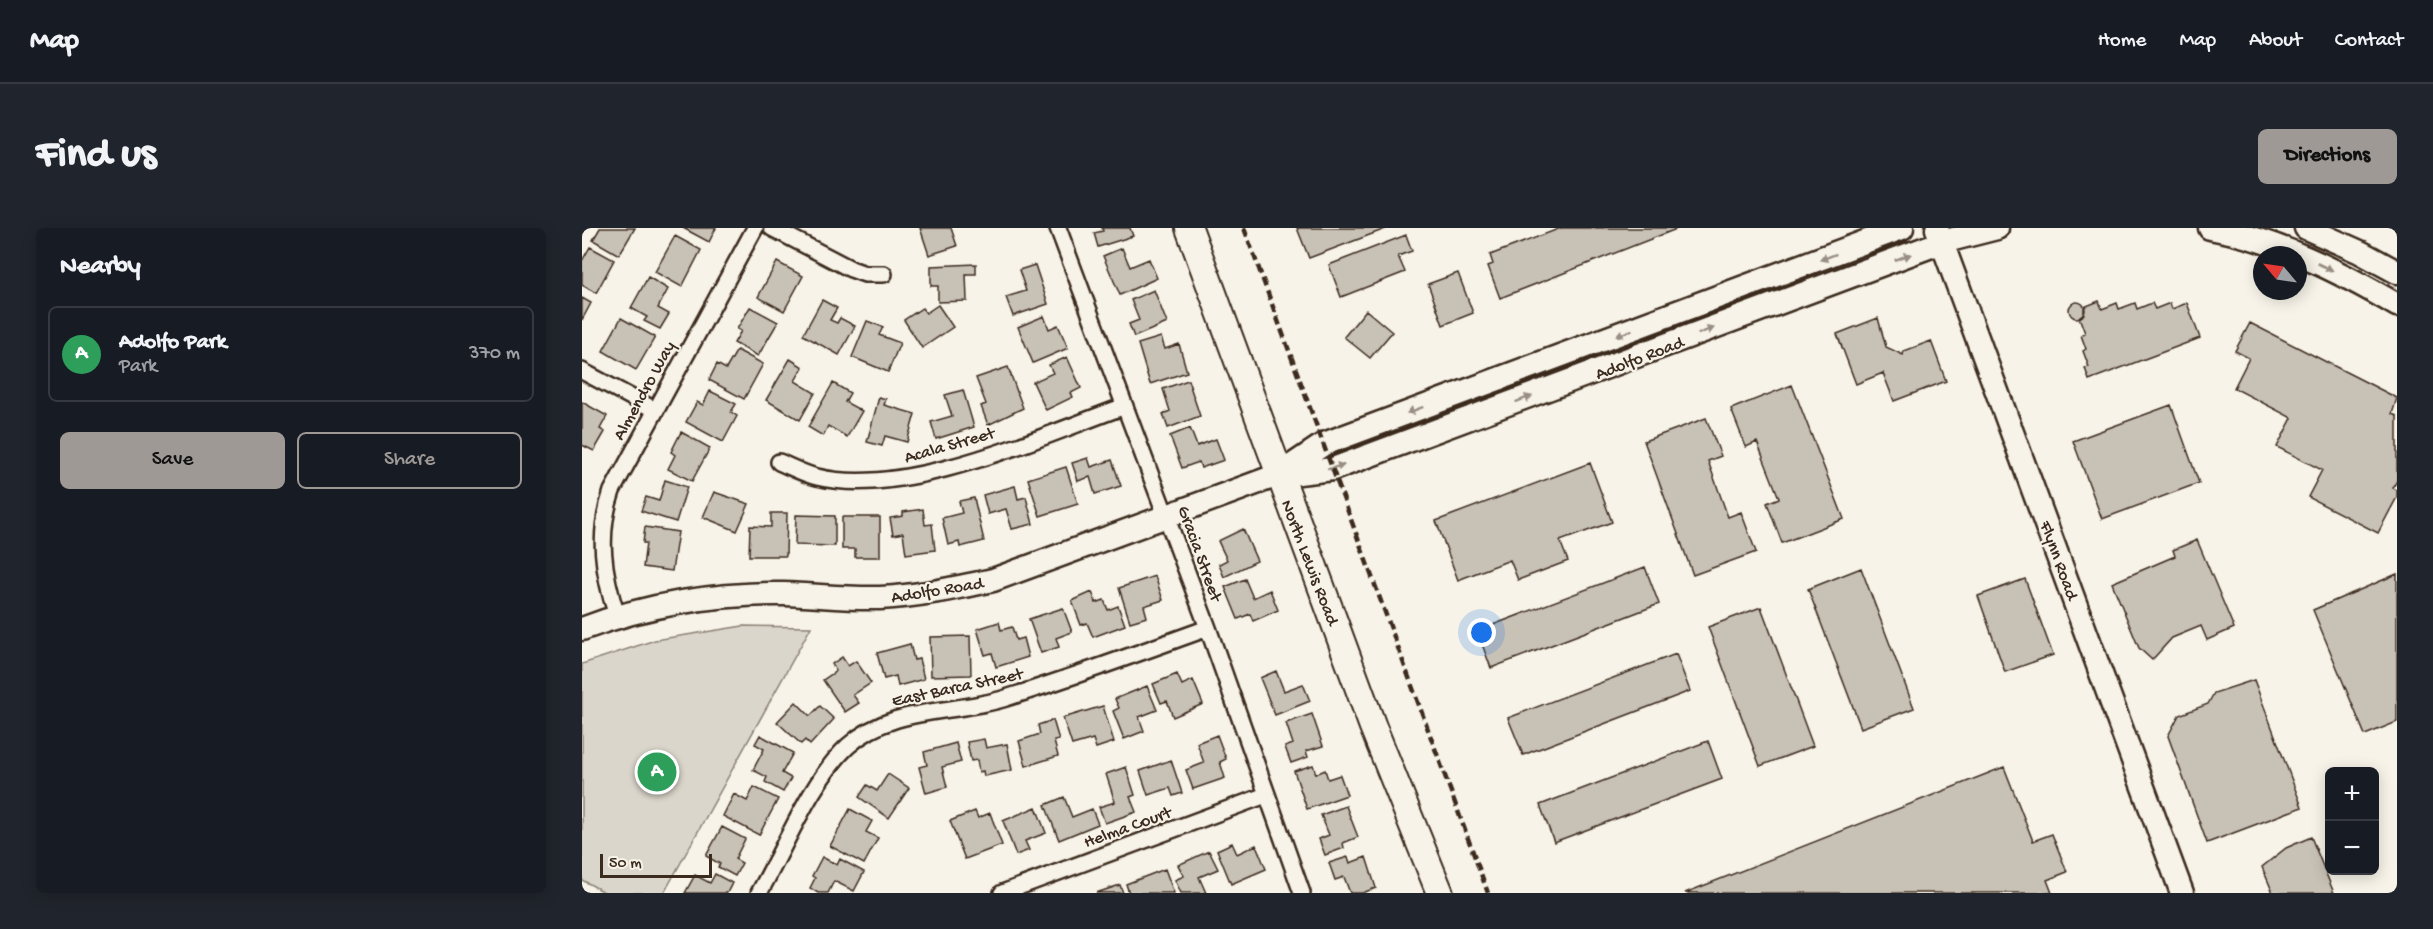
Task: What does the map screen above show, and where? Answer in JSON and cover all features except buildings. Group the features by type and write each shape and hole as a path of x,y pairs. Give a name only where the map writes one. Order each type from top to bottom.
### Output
{"main road":[{"name":"North Lewis Road","path":"1189,228 1278,475 1369,717 1440,893"},
{"name":"Adolfo Road","path":"582,629 617,616 683,602 750,595 880,598 948,590 1034,566 1278,475 1324,444 1902,228"},
{"name":"Adolfo Road","path":"1278,475 1333,469 1939,235 1997,228"},
{"path":"2210,228 2246,236 2292,252 2397,305"},
{"path":"2306,228 2360,252 2397,272"},
{"name":"Flynn Road","path":"1939,235 2182,893"}],"street":[{"name":"Almendro Way","path":"617,616 603,564 604,519 618,475 755,228"},
{"path":"772,228 851,269 865,274 884,274"},
{"name":"Gracia Street","path":"1058,228 1208,628 1302,893"},
{"path":"582,371 655,410"},
{"name":"Acala Street","path":"779,462 817,477 840,480 904,477 979,458 1125,406"},
{"name":"East Barca Street","path":"759,893 829,768 847,747 869,730 914,713 1004,699 1208,628"},
{"name":"Helma Court","path":"1002,893 1266,795"}],"shaded area":[{"path":"743,626 811,627 664,893 606,893 582,880 582,664 655,640"}],"railway":[{"path":"1244,228 1488,893"}],"place":[{"name":"Adolfo Park","path":"657,772"}]}
